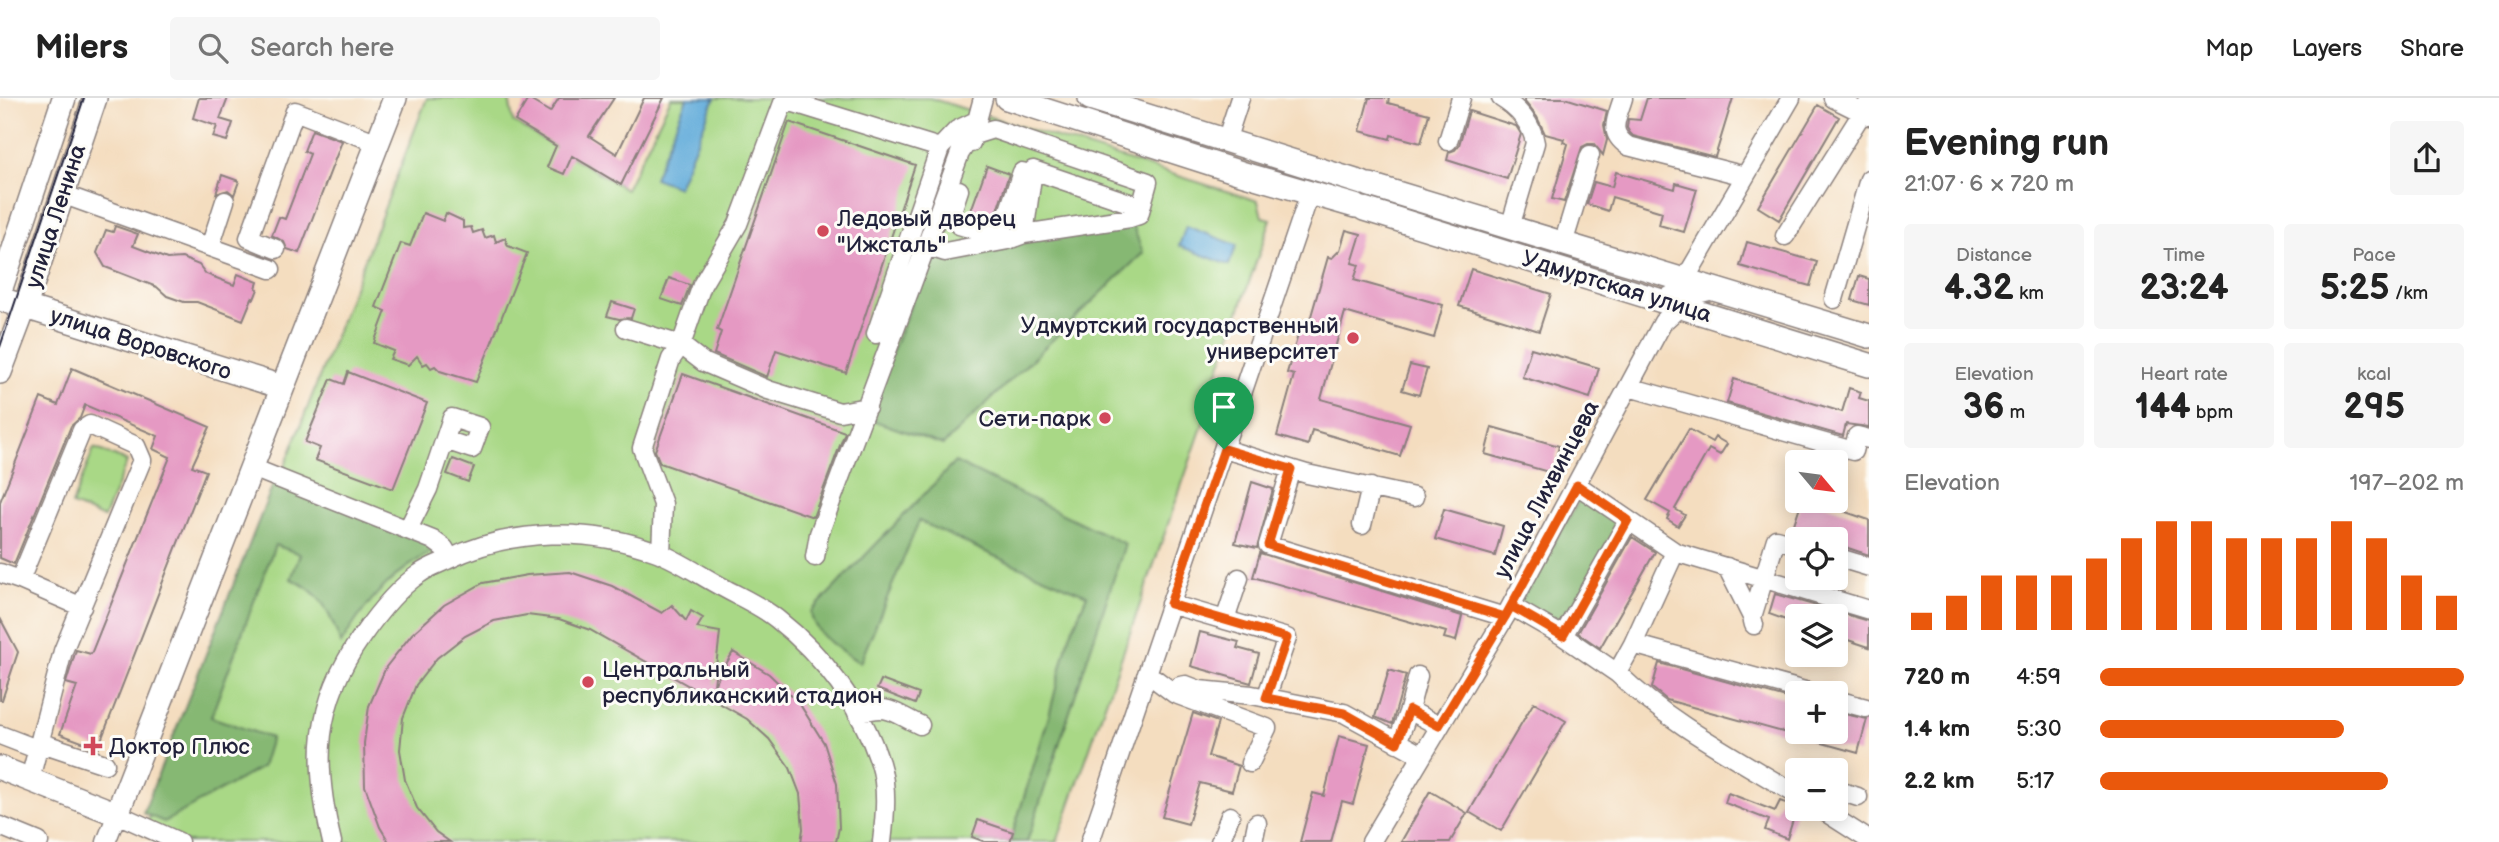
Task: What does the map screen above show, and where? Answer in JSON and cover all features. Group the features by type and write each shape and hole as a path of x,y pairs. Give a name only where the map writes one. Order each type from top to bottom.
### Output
{"main road":[{"name":"улица Ленина","path":"0,292 64,98"},
{"name":"улица Ленина","path":"0,372 25,306 94,98"},
{"path":"0,768 117,814 395,98"},
{"name":"Удмуртская улица","path":"1007,98 1241,173 1360,207 1869,365"},
{"name":"Удмуртская улица","path":"1090,98 1869,336"},
{"path":"1550,267 1561,243"},
{"name":"улица Воровского","path":"0,299 282,387"}],"street":[{"path":"815,556 819,534 926,246 969,159 973,129 983,98"},
{"path":"1226,141 1240,98"},
{"path":"1448,141 1461,98"},
{"path":"1501,98 1520,105 1533,130 1535,143 1510,227"},
{"path":"1623,98 1615,132 1618,140 1628,146 1745,176"},
{"path":"1684,281 1791,98"},
{"path":"1785,236 1867,111 1833,98"},
{"path":"661,554 663,504 642,448 671,359 681,345 702,285 738,224 783,103 794,103 940,148"},
{"path":"276,249 249,238 295,111 378,144"},
{"path":"876,334 940,148 957,130 993,130 1149,182 1139,215 1130,218 1024,234 1008,240 945,252 926,246"},
{"path":"1561,243 1590,155"},
{"path":"1024,234 1033,170 1141,207"},
{"path":"954,186 951,211 959,225 997,236 1002,231 1022,172 1033,176"},
{"path":"1834,299 1864,210 1869,179"},
{"path":"954,186 968,200 966,212"},
{"path":"1090,842 1310,193"},
{"path":"62,194 271,269"},
{"path":"210,247 225,201"},
{"name":"улица Лихвинцева","path":"1371,842 1508,612 1629,387 1675,293 1684,281"},
{"path":"1671,303 1713,290"},
{"path":"626,328 681,345 703,362 768,390 840,412 867,407"},
{"path":"1629,387 1853,451 1857,436 1869,439"},
{"path":"20,580 82,430 90,425 136,446 142,460 82,607 52,664 39,750 30,779"},
{"path":"408,529 428,489 445,440"},
{"path":"1224,449 1291,469 1414,497"},
{"path":"250,467 433,540 444,548 450,558"},
{"path":"1291,469 1268,545 1508,612 1563,636 1617,673 1643,698 1691,732 1785,788"},
{"path":"1577,485 1675,552 1869,610"},
{"path":"1363,526 1371,487"},
{"path":"1563,636 1628,520"},
{"path":"332,842 323,806 320,735 330,695 352,650 393,596 419,573 479,546 516,537 556,533 614,540 661,554 775,617 814,650 843,687 880,765 884,791 882,842"},
{"path":"1727,567 1753,621 1776,539 1785,542"},
{"path":"1617,673 1675,552"},
{"path":"1848,561 1869,567"},
{"path":"0,573 82,607"},
{"path":"1225,620 1239,578"},
{"path":"1170,604 1287,638 1266,698"},
{"path":"1633,643 1785,685"},
{"path":"1146,676 1175,694 1267,728 1250,763"},
{"path":"1397,743 1418,676"},
{"path":"1175,694 1180,687 1186,685 1199,690 1266,698 1344,713 1421,755"},
{"path":"1848,703 1866,708"},
{"path":"857,713 892,709 920,725"},
{"path":"1409,710 1439,726"},
{"path":"0,735 39,750"},
{"path":"39,750 48,744 104,764"},
{"path":"1848,794 1858,797"},
{"path":"106,842 117,814 172,840"},
{"path":"1220,842 1230,816"},
{"path":"1839,821 1869,840"},
{"path":"1253,842 1257,823"},
{"path":"0,825 39,842"}],"green space":[{"path":"427,98 509,98 513,122 626,189 671,98 930,98 1258,201 1262,217 1271,219 1210,395 1211,401 1057,842 159,842 143,834"},
{"path":"1130,218 1143,253 943,445 866,418 929,259 1008,240"},
{"path":"94,448 127,461 104,518 72,505"},
{"path":"955,462 1125,544 1027,842 1010,842 1049,716 1068,640 1087,595 919,521 860,663 822,635 811,612"},
{"path":"276,477 441,546 395,576 372,599 341,644 318,597 291,579 300,554 275,545 211,717 271,738 262,767 164,822 143,813"},
{"path":"1581,497 1623,522 1560,628 1518,603"}],"water":[{"path":"687,98 715,98 678,187 654,178"},
{"path":"1186,226 1237,245 1229,265 1179,246"}],"building":[{"path":"199,98 228,98 220,119 233,123 227,141 213,137 217,126 193,118"},
{"path":"559,98 614,98 589,136 617,154 644,98 664,98 621,185 572,156 564,174 547,167 556,146 515,121 528,99 550,112"},
{"path":"1369,98 1389,98 1388,103 1429,114 1421,143 1360,131"},
{"path":"1525,98 1565,98 1607,111 1604,125 1607,140 1603,155 1594,144 1582,147 1564,202 1552,199 1568,144 1563,142 1564,139 1545,134 1537,117 1524,101"},
{"path":"1647,98 1733,98 1715,157 1633,136 1627,128 1628,119 1640,120"},
{"path":"1818,105 1839,117 1779,220 1758,207"},
{"path":"1469,111 1516,126 1521,134 1507,179 1447,160 1449,152 1459,145"},
{"name":"Ледовый дворец \"Ижсталь\"","path":"789,122 915,165 846,373 776,350 767,377 714,354 721,332 717,330"},
{"path":"312,130 342,141 299,253 287,249 284,242 272,235 279,217 285,219 310,154 304,151"},
{"path":"987,166 1009,174 993,223 969,216"},
{"path":"1616,172 1675,189 1676,183 1697,189 1684,232 1659,225 1662,212 1612,197 1608,211 1587,204 1594,182 1612,187"},
{"path":"222,175 239,181 234,195 228,190 216,194"},
{"path":"423,213 443,221 446,213 463,221 463,228 471,227 473,233 482,230 485,238 494,235 496,242 505,238 508,246 527,253 476,382 440,371 435,366 431,368 427,363 423,365 417,356 408,365 390,359 394,351 374,343 386,311 376,307 401,243 410,246"},
{"path":"115,226 138,234 133,246 167,259 182,258 199,265 206,274 234,285 238,274 258,282 258,289 243,320 197,302 184,302 167,296 157,287 105,267 97,253 106,230 113,232"},
{"path":"1346,230 1361,234 1352,263 1359,265 1354,280 1443,305 1434,338 1345,312 1321,399 1410,424 1400,456 1312,430 1308,445 1277,436 1294,375 1287,373 1302,321 1309,323 1328,257 1332,258 1340,250"},
{"path":"1747,242 1817,262 1810,286 1740,266"},
{"path":"1471,269 1551,294 1539,331 1459,306"},
{"path":"1859,276 1869,279 1869,305 1852,300"},
{"path":"669,278 690,285 682,306 661,299"},
{"path":"612,302 634,309 631,318 607,316"},
{"path":"1531,348 1599,368 1590,398 1522,377"},
{"path":"1410,365 1427,369 1419,395 1402,390"},
{"path":"72,368 210,427 192,466 206,471 98,748 60,734 77,686 66,683 76,650 91,654 170,457 153,449 158,436 85,405 80,418 71,426 14,564 0,558 0,502 41,398 58,405"},
{"path":"348,372 427,403 393,489 315,460 320,448 305,442 331,379 344,384"},
{"path":"683,374 845,432 813,517 660,463 655,451"},
{"path":"1734,379 1842,412 1849,388 1861,392 1859,398 1869,401 1869,427 1846,424 1843,436 1727,403"},
{"path":"1492,427 1559,446 1552,473 1485,454"},
{"path":"1689,429 1712,442 1715,437 1727,444 1720,455 1709,449 1675,509 1685,515 1678,526 1667,519 1670,513 1647,500"},
{"path":"453,459 474,467 468,482 447,474"},
{"path":"1252,482 1273,489 1257,548 1235,543"},
{"path":"1444,509 1503,526 1495,556 1435,539"},
{"path":"1798,513 1848,513 1869,520 1869,555 1848,548 1848,527 1793,527"},
{"path":"1632,537 1655,552 1600,648 1578,633"},
{"path":"1260,553 1462,616 1456,641 1444,638 1446,632 1253,577"},
{"path":"570,572 612,586 662,613 672,605 686,621 691,611 703,618 697,628 720,632 714,685 733,652 769,674 799,703 824,743 837,784 839,828 836,842 801,842 803,829 800,794 790,768 769,739 747,719 590,630 559,619 527,615 494,621 465,636 437,658 416,685 403,718 400,750 405,780 417,808 436,832 450,842 389,842 380,827 365,786 364,743 369,706 386,667 412,634 444,605 483,583 527,575"},
{"path":"1775,594 1810,604 1785,604 1785,620 1769,614"},
{"path":"1848,615 1869,621 1869,647 1848,640"},
{"path":"0,618 18,652 2,700 0,700"},
{"path":"1200,632 1239,642 1237,648 1259,654 1251,683 1191,666"},
{"path":"1659,663 1785,698 1785,733 1667,700 1652,688"},
{"path":"1389,670 1406,675 1392,724 1375,717"},
{"path":"881,680 919,694 915,704 877,689"},
{"path":"1534,702 1566,721 1501,831 1469,812"},
{"path":"1193,713 1218,722 1208,756 1239,766 1232,791 1200,783 1188,824 1162,817"},
{"path":"1848,715 1867,719 1858,753 1826,744 1848,744"},
{"path":"1339,736 1369,744 1353,804 1342,801 1331,842 1300,842 1313,793 1324,796"},
{"path":"1430,791 1467,813 1450,842 1401,842"},
{"path":"1728,793 1775,811 1780,801 1785,803 1785,821 1793,821 1787,839 1765,830 1769,820 1725,803"},
{"path":"978,820 1013,832 1010,842 985,842 972,837"}],"tram line":[{"path":"0,347 84,98"}],"place":[{"name":"Ледовый дворец \"Ижсталь\"","path":"823,231"},
{"name":"Удмуртский государственный университет","path":"1353,338"},
{"name":"Сети-парк","path":"1105,418"},
{"name":"Центральный республиканский стадион","path":"588,682"},
{"name":"Доктор Плюс","path":"93,746"}],"route":[{"path":"1224,449 1170,604 1287,638 1266,698 1344,713 1397,743 1409,710 1439,726 1505,617 1511,606 1544,546 1577,485 1628,520 1563,636 1511,606 1505,617 1268,545 1291,469 1224,449"}]}
